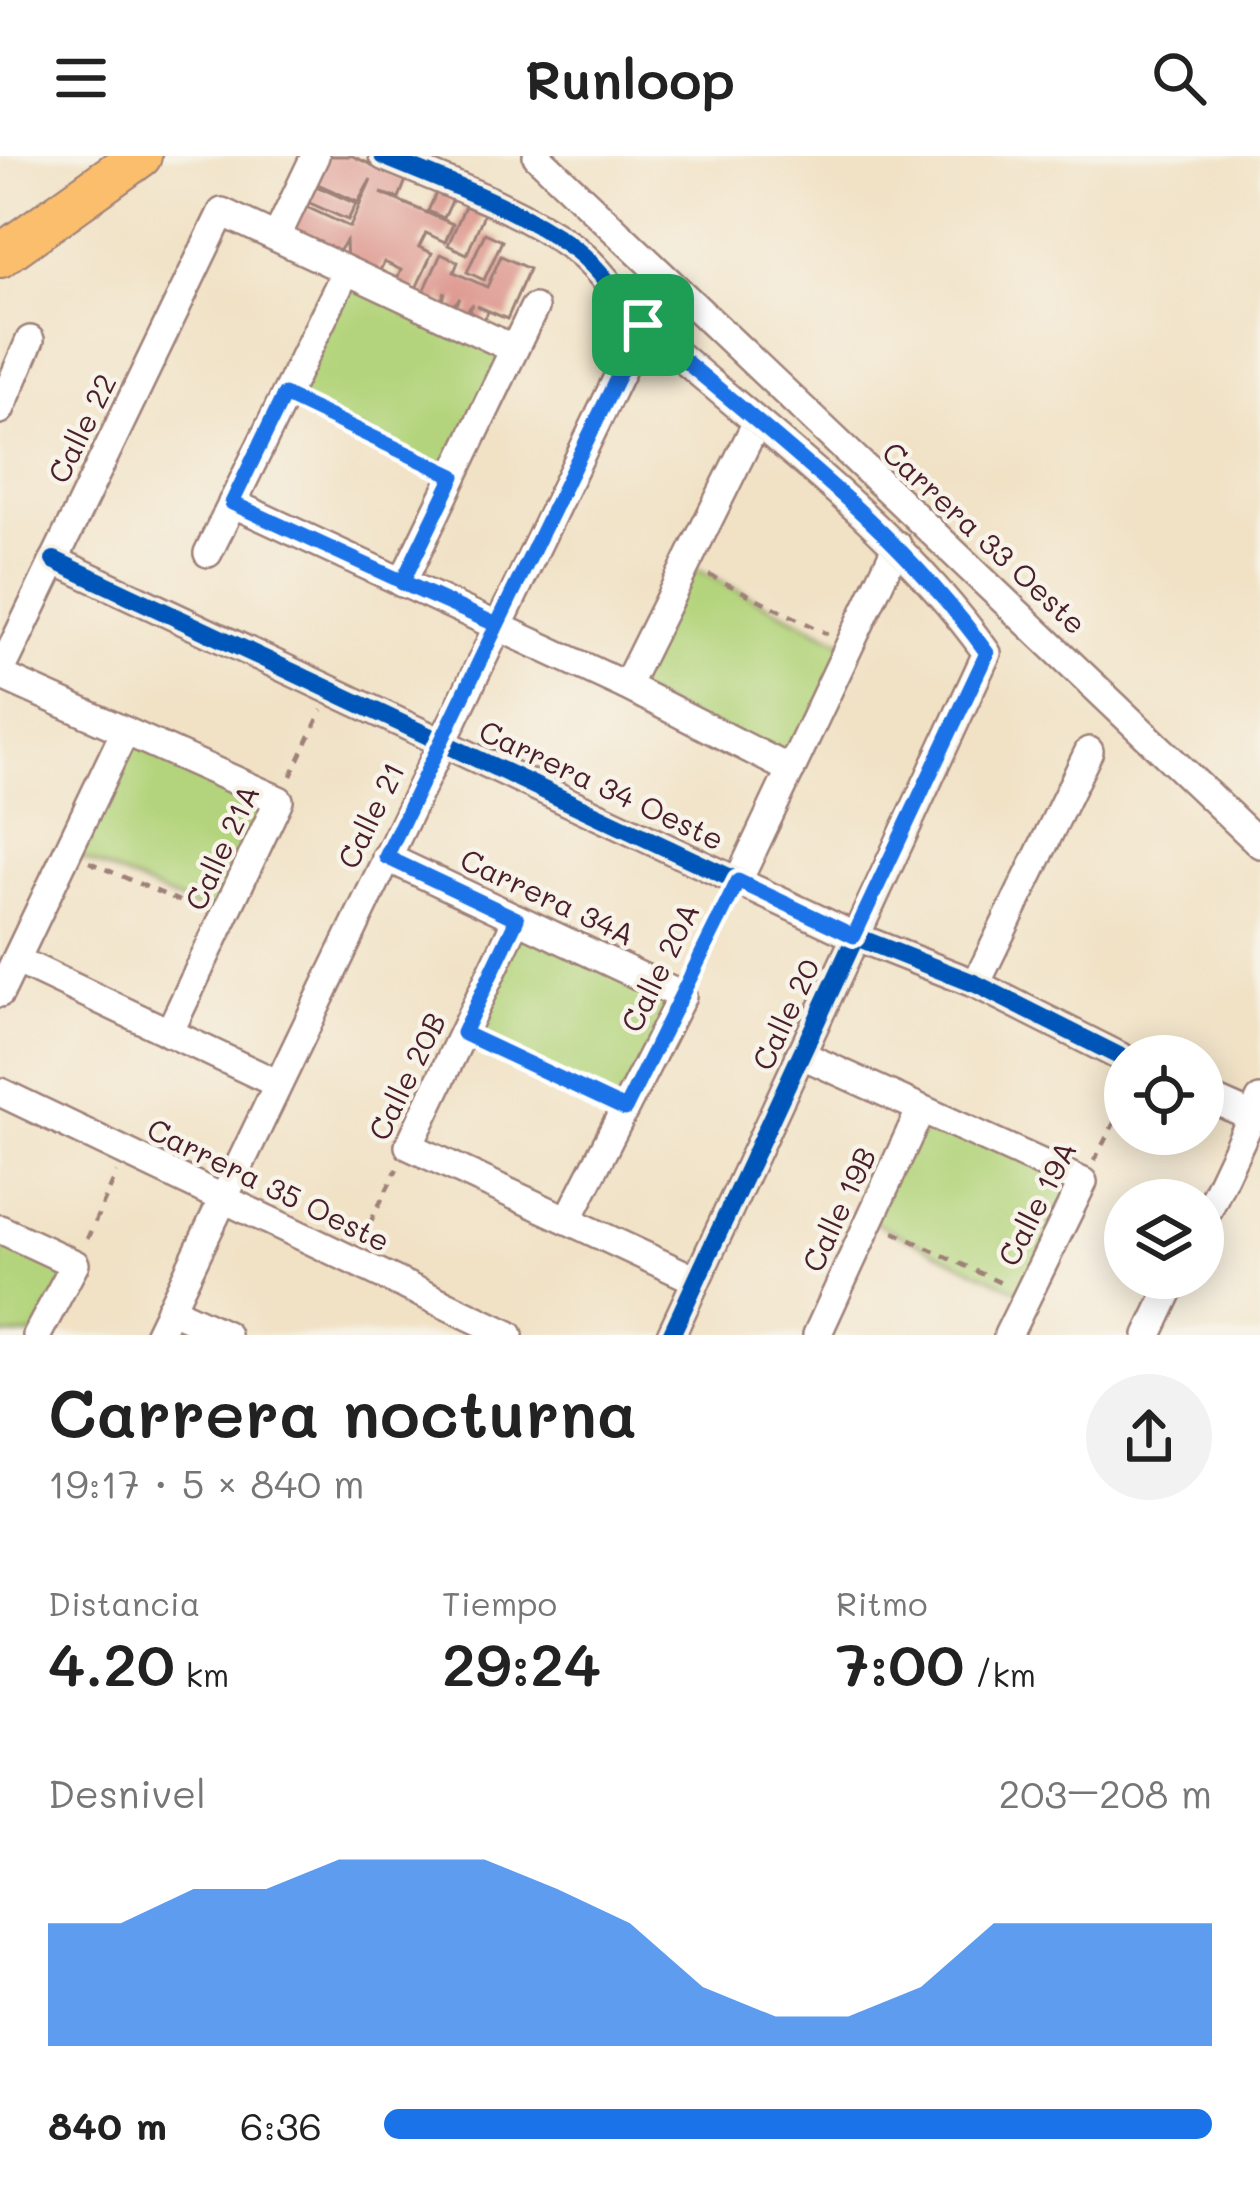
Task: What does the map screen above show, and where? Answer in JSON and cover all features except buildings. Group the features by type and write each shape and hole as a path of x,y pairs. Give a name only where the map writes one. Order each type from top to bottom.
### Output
{"main road":[{"path":"0,256 140,156"}],"street":[{"path":"315,156 277,236 514,349"},
{"path":"383,156 477,196 573,248 643,325 897,545"},
{"name":"Carrera 33 Oeste","path":"538,156 1260,844"},
{"name":"Calle 22","path":"3,662 222,212 277,236"},
{"path":"208,553 346,271"},
{"path":"402,583 534,308"},
{"name":"Calle 21","path":"164,1322 643,325"},
{"path":"0,410 30,340"},
{"path":"626,686 756,424"},
{"path":"232,503 626,686 791,770"},
{"name":"Calle 20A","path":"738,881 897,545"},
{"name":"Calle 20","path":"671,1335 987,653 941,589 897,545"},
{"name":"Carrera 34 Oeste","path":"54,560 854,936 976,984 1104,1048"},
{"path":"3,662 125,731 279,800"},
{"path":"0,993 125,731"},
{"path":"976,984 1089,752"},
{"name":"Calle 21A","path":"169,1033 279,800"},
{"name":"Carrera 34A","path":"386,857 682,995"},
{"name":"Calle 20B","path":"409,1146 517,919"},
{"path":"16,960 278,1084"},
{"name":"Calle 20A","path":"568,1220 682,995"},
{"path":"800,1054 1083,1182"},
{"name":"Carrera 35 Oeste","path":"0,1092 508,1335"},
{"path":"1223,1179 1257,1109 1224,1100"},
{"name":"Calle 19B","path":"817,1335 920,1111"},
{"path":"409,1146 696,1280"},
{"name":"Calle 19A","path":"1008,1335 1083,1182"},
{"path":"0,1229 75,1264 38,1335"},
{"path":"1148,1335 1165,1299"},
{"path":"164,1322 226,1335"}],"path":[{"path":"284,395 454,476"},
{"path":"685,564 849,644"},
{"path":"68,852 223,920"},
{"path":"463,1033 625,1109"},
{"path":"75,1264 127,1152"},
{"path":"867,1220 1027,1295"}],"green space":[{"path":"346,271 514,349 453,475 284,395"},
{"path":"685,564 849,645 791,770 626,686"},
{"path":"125,731 279,800 223,920 68,852"},
{"path":"517,919 682,996 625,1109 463,1033"},
{"path":"920,1111 1083,1182 1027,1295 867,1219"},
{"path":"0,1229 75,1264 37,1335 0,1335"}],"cycle path":[{"path":"383,156 504,207 583,256 653,333 872,523 952,607 987,653 671,1335"},
{"path":"54,560 854,936 976,984 1104,1048"}],"route":[{"path":"643,325 497,625 402,583 232,503 284,395 454,476 402,583 497,625 386,857 517,919 463,1033 625,1109 738,881 854,936 987,653 941,589 897,545 643,325"}]}
